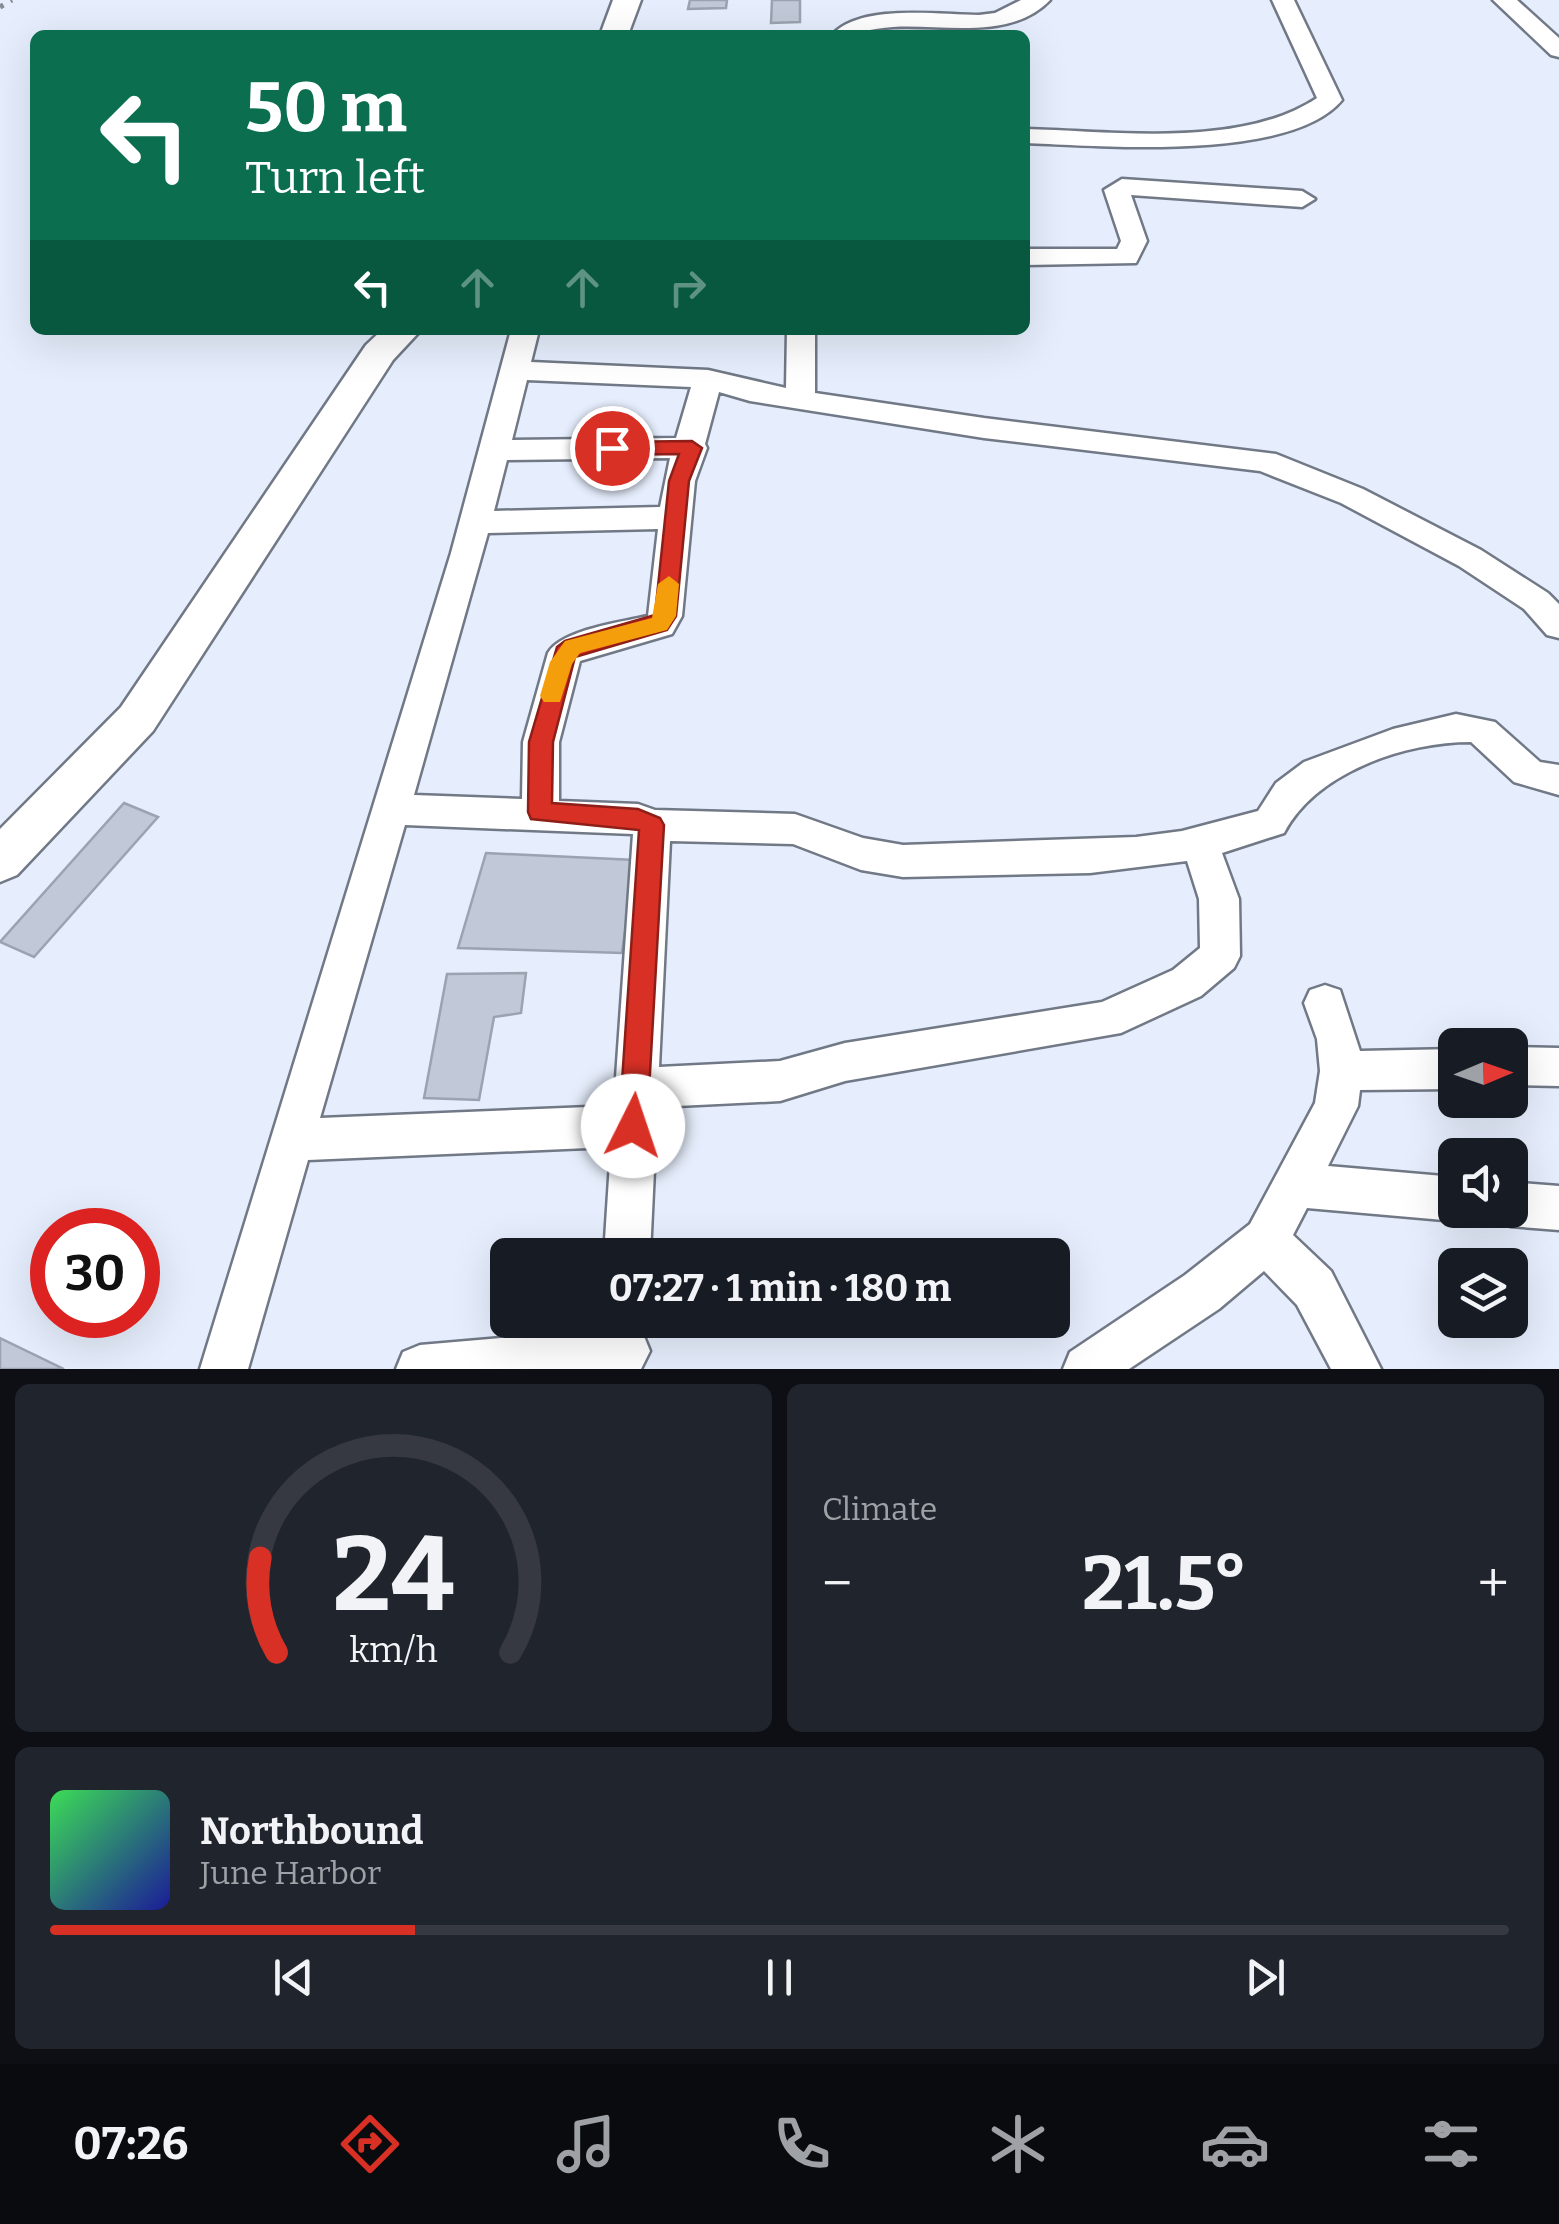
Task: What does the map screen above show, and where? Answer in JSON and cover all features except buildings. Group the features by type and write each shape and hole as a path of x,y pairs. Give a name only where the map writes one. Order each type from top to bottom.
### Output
{"street":[{"path":"616,30 628,0"},
{"path":"849,30 876,22 997,19 1038,0"},
{"path":"1030,136 1217,136 1279,127 1318,112 1330,100 1284,0"},
{"path":"1504,0 1559,50"},
{"path":"1030,257 1127,257 1133,252 1134,242 1117,190 1122,186 1302,199"},
{"path":"0,861 136,719 380,353 399,335"},
{"path":"224,1369 475,522 524,335"},
{"path":"800,400 801,335"},
{"path":"515,370 708,379 750,392 1002,430 1265,461 1352,496 1470,558 1536,601 1559,626"},
{"path":"540,812 541,742 565,653 572,647 660,624 666,616 679,481 692,448 708,379"},
{"path":"494,450 692,448"},
{"path":"475,522 675,518"},
{"path":"391,808 540,812 638,819 652,825 753,825 795,830 861,854 903,861 1082,856 1226,840 1271,822 1283,799 1315,773 1396,743 1446,730 1472,728 1489,736 1523,772 1538,779 1559,780"},
{"path":"628,1238 652,825"},
{"path":"292,1140 634,1107 780,1081 844,1062 1106,1020 1186,984 1220,956 1219,899 1200,844"},
{"path":"1087,1369 1202,1292 1266,1240 1336,1106 1338,1040 1325,1004"},
{"path":"1528,1066 1559,1067"},
{"path":"1340,1071 1438,1069"},
{"path":"1296,1185 1438,1198"},
{"path":"1528,1205 1559,1208"},
{"path":"1266,1240 1314,1288 1358,1369"},
{"path":"420,1369 626,1347"}],"railway":[{"path":"0,7 12,0"}],"slow traffic":[{"path":"552,696 561,662 572,647 660,624 666,616 669,584"}],"route":[{"path":"612,448 692,448 679,481 666,616 660,624 572,647 565,653 541,742 540,812 638,819 652,825 633,1126"}]}
